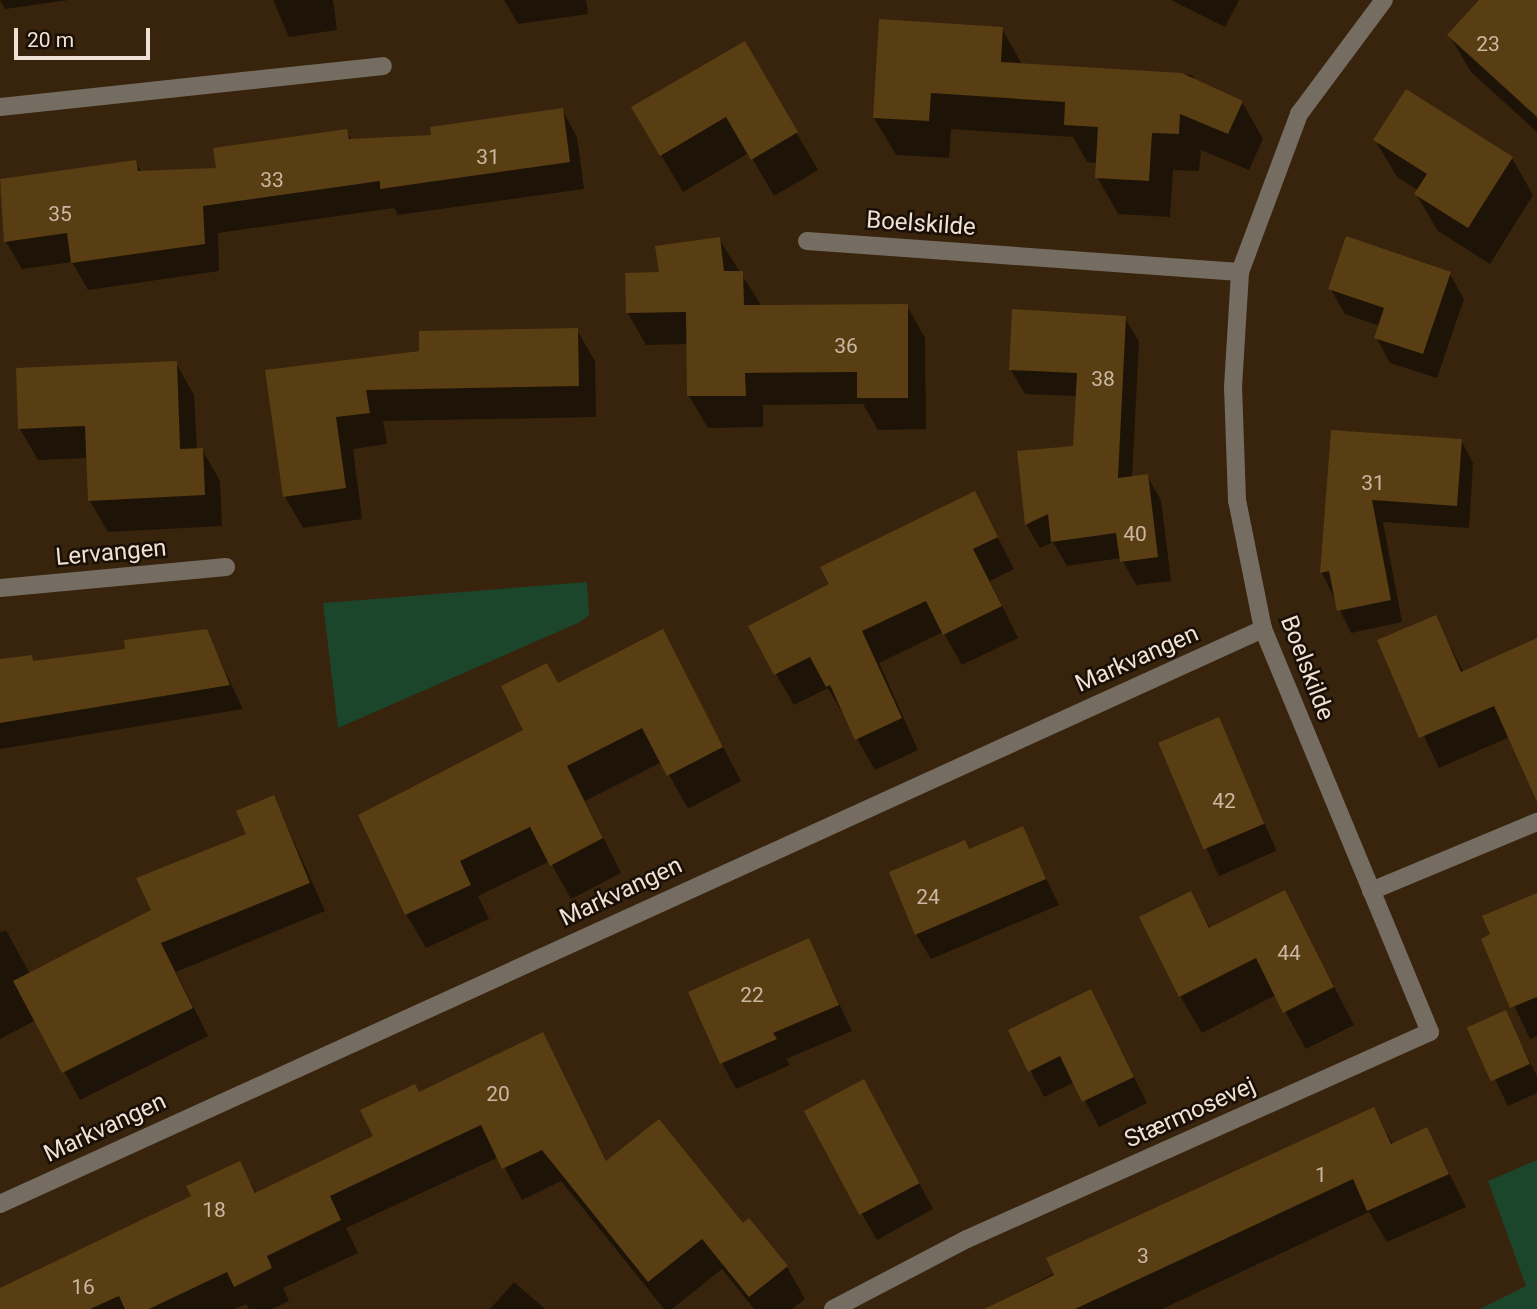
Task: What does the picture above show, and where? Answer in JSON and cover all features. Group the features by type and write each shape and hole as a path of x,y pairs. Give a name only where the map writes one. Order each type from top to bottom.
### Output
{"street":[{"name":"Boelskilde","path":"1371,891 1263,629 1237,500 1233,387 1240,272 1299,114 1384,0"},
{"path":"0,107 383,66"},
{"name":"Boelskilde","path":"807,241 1240,272"},
{"name":"Lervangen","path":"0,588 226,567"},
{"name":"Markvangen","path":"0,1203 1263,629"},
{"path":"1371,891 1537,822"},
{"name":"Stærmosevej","path":"833,1309 967,1239 1430,1032 1371,891"}],"green space":[{"path":"587,582 589,615 580,622 338,728 323,603"},
{"path":"1537,1160 1537,1309 1480,1309 1526,1286 1488,1181"}],"building":[{"path":"1479,0 1537,0 1537,117 1447,35"},
{"path":"879,19 1003,27 1001,62 1182,73 1243,101 1228,134 1180,114 1179,134 1152,133 1149,181 1095,178 1098,127 1064,125 1065,102 931,93 929,121 873,118"},
{"path":"745,41 798,132 751,160 726,117 660,156 631,107"},
{"path":"1406,89 1513,157 1468,228 1414,194 1427,174 1373,140"},
{"path":"563,108 570,162 380,189 380,181 203,206 205,244 71,263 67,233 4,242 0,179 136,160 138,171 216,168 213,148 347,129 349,139 431,135 430,127"},
{"path":"1346,236 1451,272 1423,354 1374,338 1384,308 1328,289"},
{"path":"720,237 724,271 743,271 744,305 908,304 908,398 857,398 857,372 745,373 746,396 687,396 686,312 626,313 625,273 659,272 655,246"},
{"path":"1012,309 1126,316 1118,478 1148,474 1158,557 1120,562 1116,533 1051,542 1048,514 1025,525 1017,451 1073,446 1077,373 1009,370"},
{"path":"578,328 579,386 366,390 370,413 336,417 346,488 283,497 265,370 419,351 419,331"},
{"path":"177,361 180,449 203,448 205,495 88,501 85,426 18,429 16,368"},
{"path":"1331,430 1462,439 1457,506 1372,500 1391,600 1337,611 1329,571 1320,573"},
{"path":"975,491 998,537 973,549 1002,606 943,635 926,601 862,631 902,718 855,740 830,685 826,687 810,657 774,675 748,626 829,584 820,567"},
{"path":"1436,615 1461,672 1537,638 1537,802 1494,706 1419,738 1377,640"},
{"path":"207,629 230,685 0,723 0,659 32,655 33,661 125,649 124,640"},
{"path":"663,629 723,747 667,776 642,728 567,766 603,838 550,866 530,827 460,861 471,885 405,915 358,815 523,730 501,686 547,663 558,683"},
{"path":"1219,717 1264,824 1204,850 1158,743"},
{"path":"274,795 310,883 161,943 193,1008 62,1073 13,981 151,910 136,878 246,834 236,811"},
{"path":"1023,826 1046,879 915,935 889,872 965,840 969,849"},
{"path":"1285,890 1334,987 1283,1013 1256,958 1179,997 1139,917 1191,891 1209,928"},
{"path":"1537,893 1537,997 1510,1008 1481,939 1490,934 1482,916"},
{"path":"809,938 839,1005 773,1033 777,1039 720,1064 688,992"},
{"path":"1091,989 1134,1077 1082,1102 1060,1056 1028,1072 1008,1030"},
{"path":"1506,1010 1530,1064 1491,1081 1467,1027"},
{"path":"543,1032 606,1161 659,1119 743,1223 749,1218 788,1266 749,1297 702,1239 648,1282 542,1150 502,1169 481,1125 330,1196 341,1220 267,1256 272,1268 234,1287 227,1272 149,1309 125,1309 119,1296 90,1309 0,1309 0,1288 191,1196 186,1186 240,1161 255,1193 373,1136 360,1110 415,1084 419,1092"},
{"path":"864,1079 919,1183 859,1215 804,1111"},
{"path":"1374,1107 1391,1144 1427,1127 1449,1174 1367,1211 1353,1179 1075,1309 984,1309 1054,1275 1046,1258"}]}
